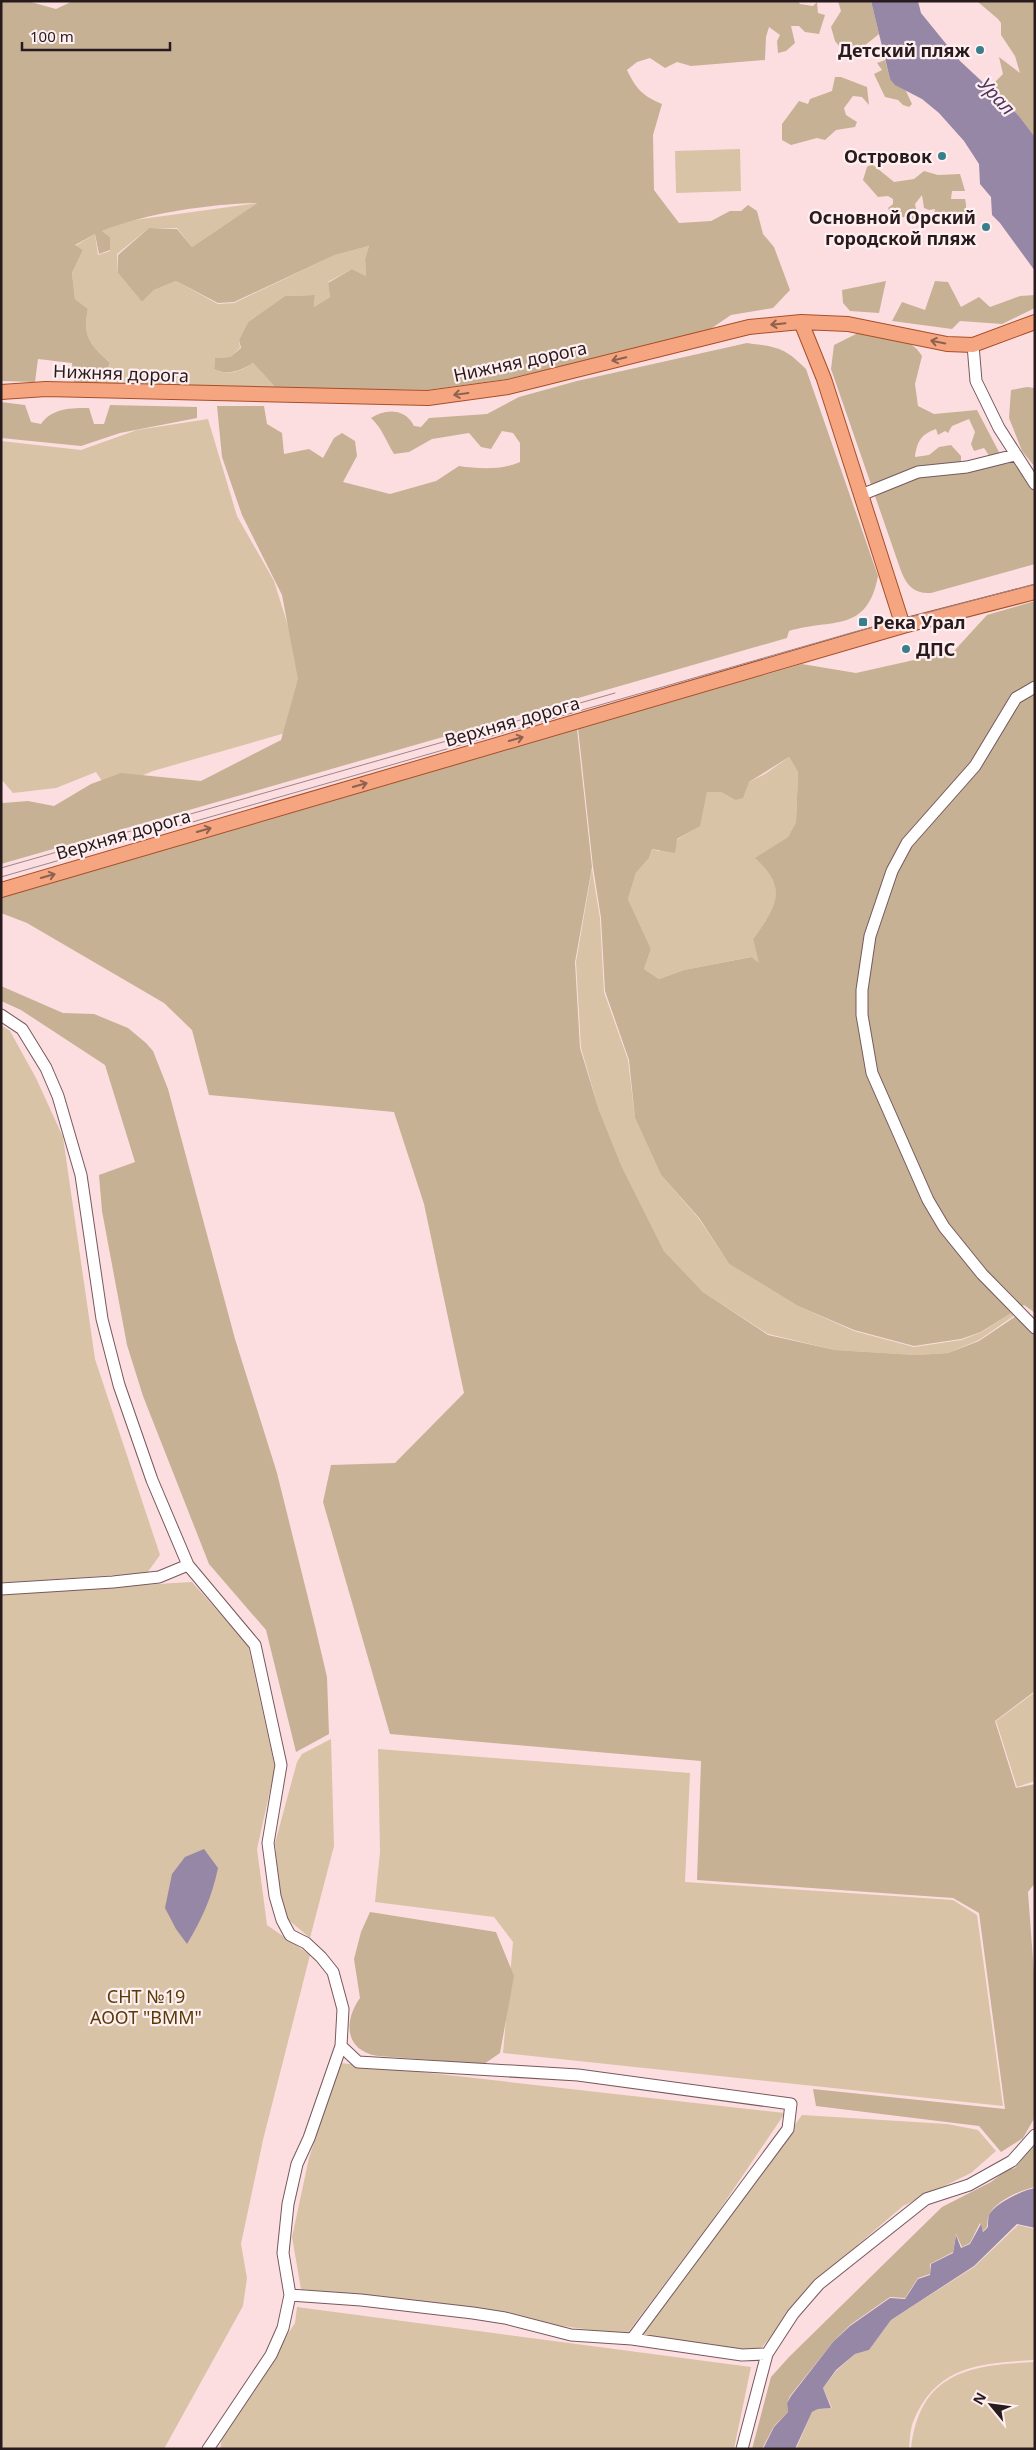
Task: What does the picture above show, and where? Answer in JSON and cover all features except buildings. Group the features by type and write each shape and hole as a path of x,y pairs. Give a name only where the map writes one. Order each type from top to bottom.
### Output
{"main road":[{"name":"Нижняя дорога","path":"1,392 46,389 428,398 508,386 749,327 801,322 848,324 947,344 973,345 1035,322"},
{"path":"801,322 824,379 903,626"},
{"name":"Верхняя дорога","path":"1,890 903,626 1035,592"}],"street":[{"path":"973,345 976,381 999,428 1035,484"},
{"path":"861,495 918,472 967,467 1015,455"},
{"path":"1035,687 1016,698 975,766 912,837 903,850 879,906 870,936 862,990 862,1015 872,1073 928,1200 944,1228 982,1274 1035,1328"},
{"path":"1,1015 22,1030 46,1068 58,1096 81,1175 102,1319 119,1385 152,1480 188,1566 255,1644 280,1765 268,1843 275,1896 282,1920 290,1934 306,1943 333,1972 343,2009 341,2046 309,2138 297,2164 288,2204 283,2253 290,2295 283,2328 271,2354 208,2449"},
{"path":"1,1589 113,1582 159,1577 188,1566"},
{"path":"341,2046 358,2062 578,2075 791,2104 788,2129 632,2340"},
{"path":"742,2449 766,2354 793,2314 819,2284 898,2219 926,2199 969,2185 1012,2161 1035,2135"},
{"path":"290,2295 361,2300 473,2313 505,2318 571,2335 632,2340 742,2355 766,2354"}],"green space":[{"path":"740,149 741,191 676,193 675,151"},
{"path":"257,203 192,247 177,228 149,228 117,254 118,273 142,302 154,290 176,281 218,304 234,303 335,255 369,246 365,259 366,276 352,269 328,282 330,297 314,307 315,295 285,296 248,322 239,340 240,348 230,357 215,358 214,369 229,373 239,371 253,363 276,388 100,384 110,363 97,351 89,339 86,326 88,309 75,299 72,273 83,250 75,246 95,234 98,255 110,251 110,237 102,231 127,221"},
{"path":"208,419 237,516 274,581 306,683 306,727 153,771 108,790 96,772 56,788 13,793 1,779 1,441 81,450 137,430"},
{"path":"789,757 798,772 796,822 788,837 756,858 773,879 776,888 776,898 773,907 753,939 760,964 750,957 684,970 659,979 644,969 651,949 628,899 636,873 649,858 652,849 659,851 699,826 707,792 721,792 735,800 749,782 765,774"},
{"path":"592,869 600,918 604,992 628,1060 635,1118 661,1175 700,1220 729,1264 798,1306 854,1331 914,1347 961,1340 982,1332 1022,1306 1018,1313 979,1340 948,1353 916,1355 835,1350 768,1334 703,1292 664,1251 622,1167 599,1110 581,1048 576,962"},
{"path":"1,1025 10,1031 36,1078 63,1137 95,1359 160,1555 147,1573 1,1583"},
{"name":"СНТ №19 АООТ \"ВММ\"","path":"192,1582 248,1645 275,1768 257,1849 267,1925 310,1955 263,2140 241,2244 247,2278 243,2306 164,2449 1,2449 1,1593"},
{"path":"1035,1692 1035,1781 1017,1787 996,1721"},
{"path":"331,1739 334,1846 310,1938 285,1917 281,1908 275,1843 297,1762 302,1754"},
{"path":"378,1749 690,1773 685,1882 953,1900 977,1915 1003,2106 503,2053 513,1942 494,1917 375,1902 380,1852"},
{"path":"340,2063 785,2113 712,2221 626,2335 301,2289 292,2237 309,2158"},
{"path":"802,2115 947,2124 978,2130 996,2151 971,2173 903,2206 819,2278 759,2351 638,2336"},
{"path":"1018,2225 1035,2229 1035,2360 979,2366 947,2378 934,2389 923,2403 912,2425 909,2449 796,2449 812,2412 818,2409 832,2408 823,2388 836,2371 855,2354 869,2350 891,2320 974,2267"},
{"path":"297,2307 751,2367 734,2449 220,2449 223,2433 295,2323"},
{"path":"1035,2362 1035,2449 911,2449 916,2423 925,2403 937,2388 952,2378 969,2371 1011,2363"}],"shaded area":[{"path":"1,1 27,1 56,9 73,1 798,1 800,4 813,6 817,2 818,13 825,15 819,34 805,32 799,26 791,26 795,43 786,51 778,53 777,41 780,35 769,27 766,37 765,60 691,66 677,62 665,68 650,58 637,62 627,70 641,91 662,104 653,135 654,190 679,223 711,221 730,211 741,211 748,205 757,211 763,234 774,247 790,290 773,308 731,315 706,332 507,379 428,390 276,388 253,363 239,370 224,372 214,369 215,358 230,357 241,348 239,340 248,322 285,296 315,295 314,307 330,297 328,283 352,269 366,276 365,259 369,246 335,255 234,302 218,303 176,281 154,290 142,302 118,273 118,255 149,228 177,229 192,247 257,203 219,205 158,214 102,231 110,237 110,250 99,254 95,234 75,245 83,250 72,273 75,299 88,309 86,326 89,339 97,351 110,363 100,384 74,383 72,363 38,359 35,382 1,381"},
{"path":"838,1 871,1 879,34 858,51 844,52 835,41 831,27 841,11"},
{"path":"968,1 1035,1 1035,137 1019,116 988,89 1003,74 999,57 1020,73 1015,56 1001,35 1001,23 978,2"},
{"path":"885,60 890,79 906,91 912,104 909,107 903,105 898,100 885,97 874,74 882,70 877,63"},
{"path":"835,77 841,77 867,87 869,105 862,97 853,96 844,108 846,115 857,122 855,127 836,130 825,140 817,138 791,145 782,140 782,124 799,101 808,104 810,99 832,91"},
{"path":"872,164 894,182 914,179 924,171 938,175 960,174 965,191 952,191 951,199 965,199 966,209 964,215 953,226 938,222 934,215 935,209 929,210 924,208 922,195 915,204 918,218 912,223 907,218 891,214 888,208 893,204 893,199 888,196 878,197 863,180 867,167"},
{"path":"886,281 879,313 850,311 843,303 842,290"},
{"path":"935,281 948,282 961,307 979,297 990,307 1020,296 1035,295 1035,308 1002,324 960,321 952,329 892,321 902,302 925,310"},
{"path":"860,332 903,340 917,349 922,356 915,384 918,406 934,414 977,410 1000,454 990,457 984,448 974,451 971,444 975,432 969,419 952,426 948,433 945,431 938,435 936,429 927,433 923,436 917,447 915,457 929,455 939,447 951,445 961,456 961,471 1015,462 1035,491 1035,564 931,593 920,592 909,585 901,571 831,369 834,345"},
{"path":"747,343 780,349 792,356 806,369 878,576 873,594 866,607 856,615 846,620 789,631 787,638 1,864 1,800 3,803 28,801 54,806 91,784 121,773 201,781 281,740 298,679 282,595 242,515 222,457 217,406 264,406 267,424 282,433 284,454 309,449 323,458 334,438 342,433 355,441 357,456 343,482 390,494 436,481 459,466 490,468 513,465 520,462 520,443 513,433 502,431 491,449 481,447 469,433 432,439 409,452 394,454 381,430 371,418 377,415 389,412 401,413 414,426 421,427 429,418 487,414 519,397 577,381"},
{"path":"1027,387 1035,388 1035,467 1022,451 1009,418 1011,390"},
{"path":"1,402 25,405 31,422 41,424 51,415 62,410 89,408 94,424 104,424 110,405 197,407 197,418 120,433 81,446 1,438"},
{"path":"1035,601 1035,1258 1033,1258 1035,1260 1035,1313 1024,1305 981,1332 961,1339 914,1346 854,1330 798,1306 729,1264 700,1219 661,1175 635,1118 629,1060 605,991 601,918 593,867 578,728 802,664 856,673 954,651 987,615","holes":["789,757 798,772 796,822 788,837 755,858 766,869 775,888 773,907 753,939 759,963 751,957 684,970 659,979 644,969 651,949 628,899 636,873 649,858 652,849 675,853 677,839 700,826 707,792 721,792 735,800 743,798 749,782"]},
{"path":"577,729 592,867 575,962 580,1048 599,1110 622,1167 664,1251 703,1292 768,1335 835,1350 916,1355 948,1353 979,1341 1019,1314 1035,1328 1035,1691 995,1721 1016,1788 1035,1784 1035,1883 1028,1892 1035,1987 1035,2117 1023,2138 1001,2152 979,2126 816,2106 813,2089 1005,2109 979,1913 953,1898 697,1880 701,1761 390,1734 323,1502 331,1465 395,1463 464,1393 424,1204 394,1112 209,1095 192,1030 164,1003 27,923 1,913 1,891"},
{"path":"1,986 63,1013 94,1014 128,1028 153,1051 168,1089 235,1339 277,1473 327,1677 329,1734 296,1752 266,1630 209,1564 143,1396 127,1345 102,1211 99,1175 135,1162 105,1065 21,1010 1,1001"},
{"path":"370,1912 496,1932 514,1976 500,2053 484,2064 378,2056 367,2053 353,2042 350,2034 351,2016 360,1998 354,1959 361,1932"},
{"path":"1035,2143 1035,2187 1016,2193 997,2205 988,2216 987,2227 983,2231 980,2223 970,2243 962,2247 956,2234 953,2252 930,2264 930,2274 918,2278 905,2298 890,2297 850,2325 833,2342 790,2396 787,2403 788,2412 774,2426 762,2449 752,2449 771,2377 789,2357 942,2207 991,2182 1007,2170 1015,2168"}],"water":[{"name":"Урал","path":"871,1 918,1 921,13 960,61 1019,116 1035,137 1035,271 992,215 991,197 980,184 979,164 964,141 939,113 922,99 895,85 890,79"},
{"path":"204,1849 218,1868 206,1908 187,1944 176,1929 165,1908 172,1874 185,1857"},
{"path":"1035,2188 1035,2228 1017,2224 974,2266 891,2320 869,2350 855,2354 836,2370 823,2388 831,2408 818,2409 812,2412 795,2449 763,2449 774,2427 788,2412 787,2403 791,2396 833,2342 850,2326 890,2298 905,2299 918,2279 930,2275 931,2264 953,2253 956,2235 961,2248 970,2244 981,2224 983,2232 988,2227 989,2215 997,2206 1016,2195"}],"tram line":[{"path":"1,877 854,632 1035,584"},
{"path":"1,868 615,693"}],"place":[{"name":"Детский пляж","path":"980,50"},
{"name":"Островок","path":"942,156"},
{"name":"Основной Орский городской пляж","path":"986,227"},
{"name":"Река Урал","path":"863,622"},
{"name":"ДПС","path":"906,649"}]}
